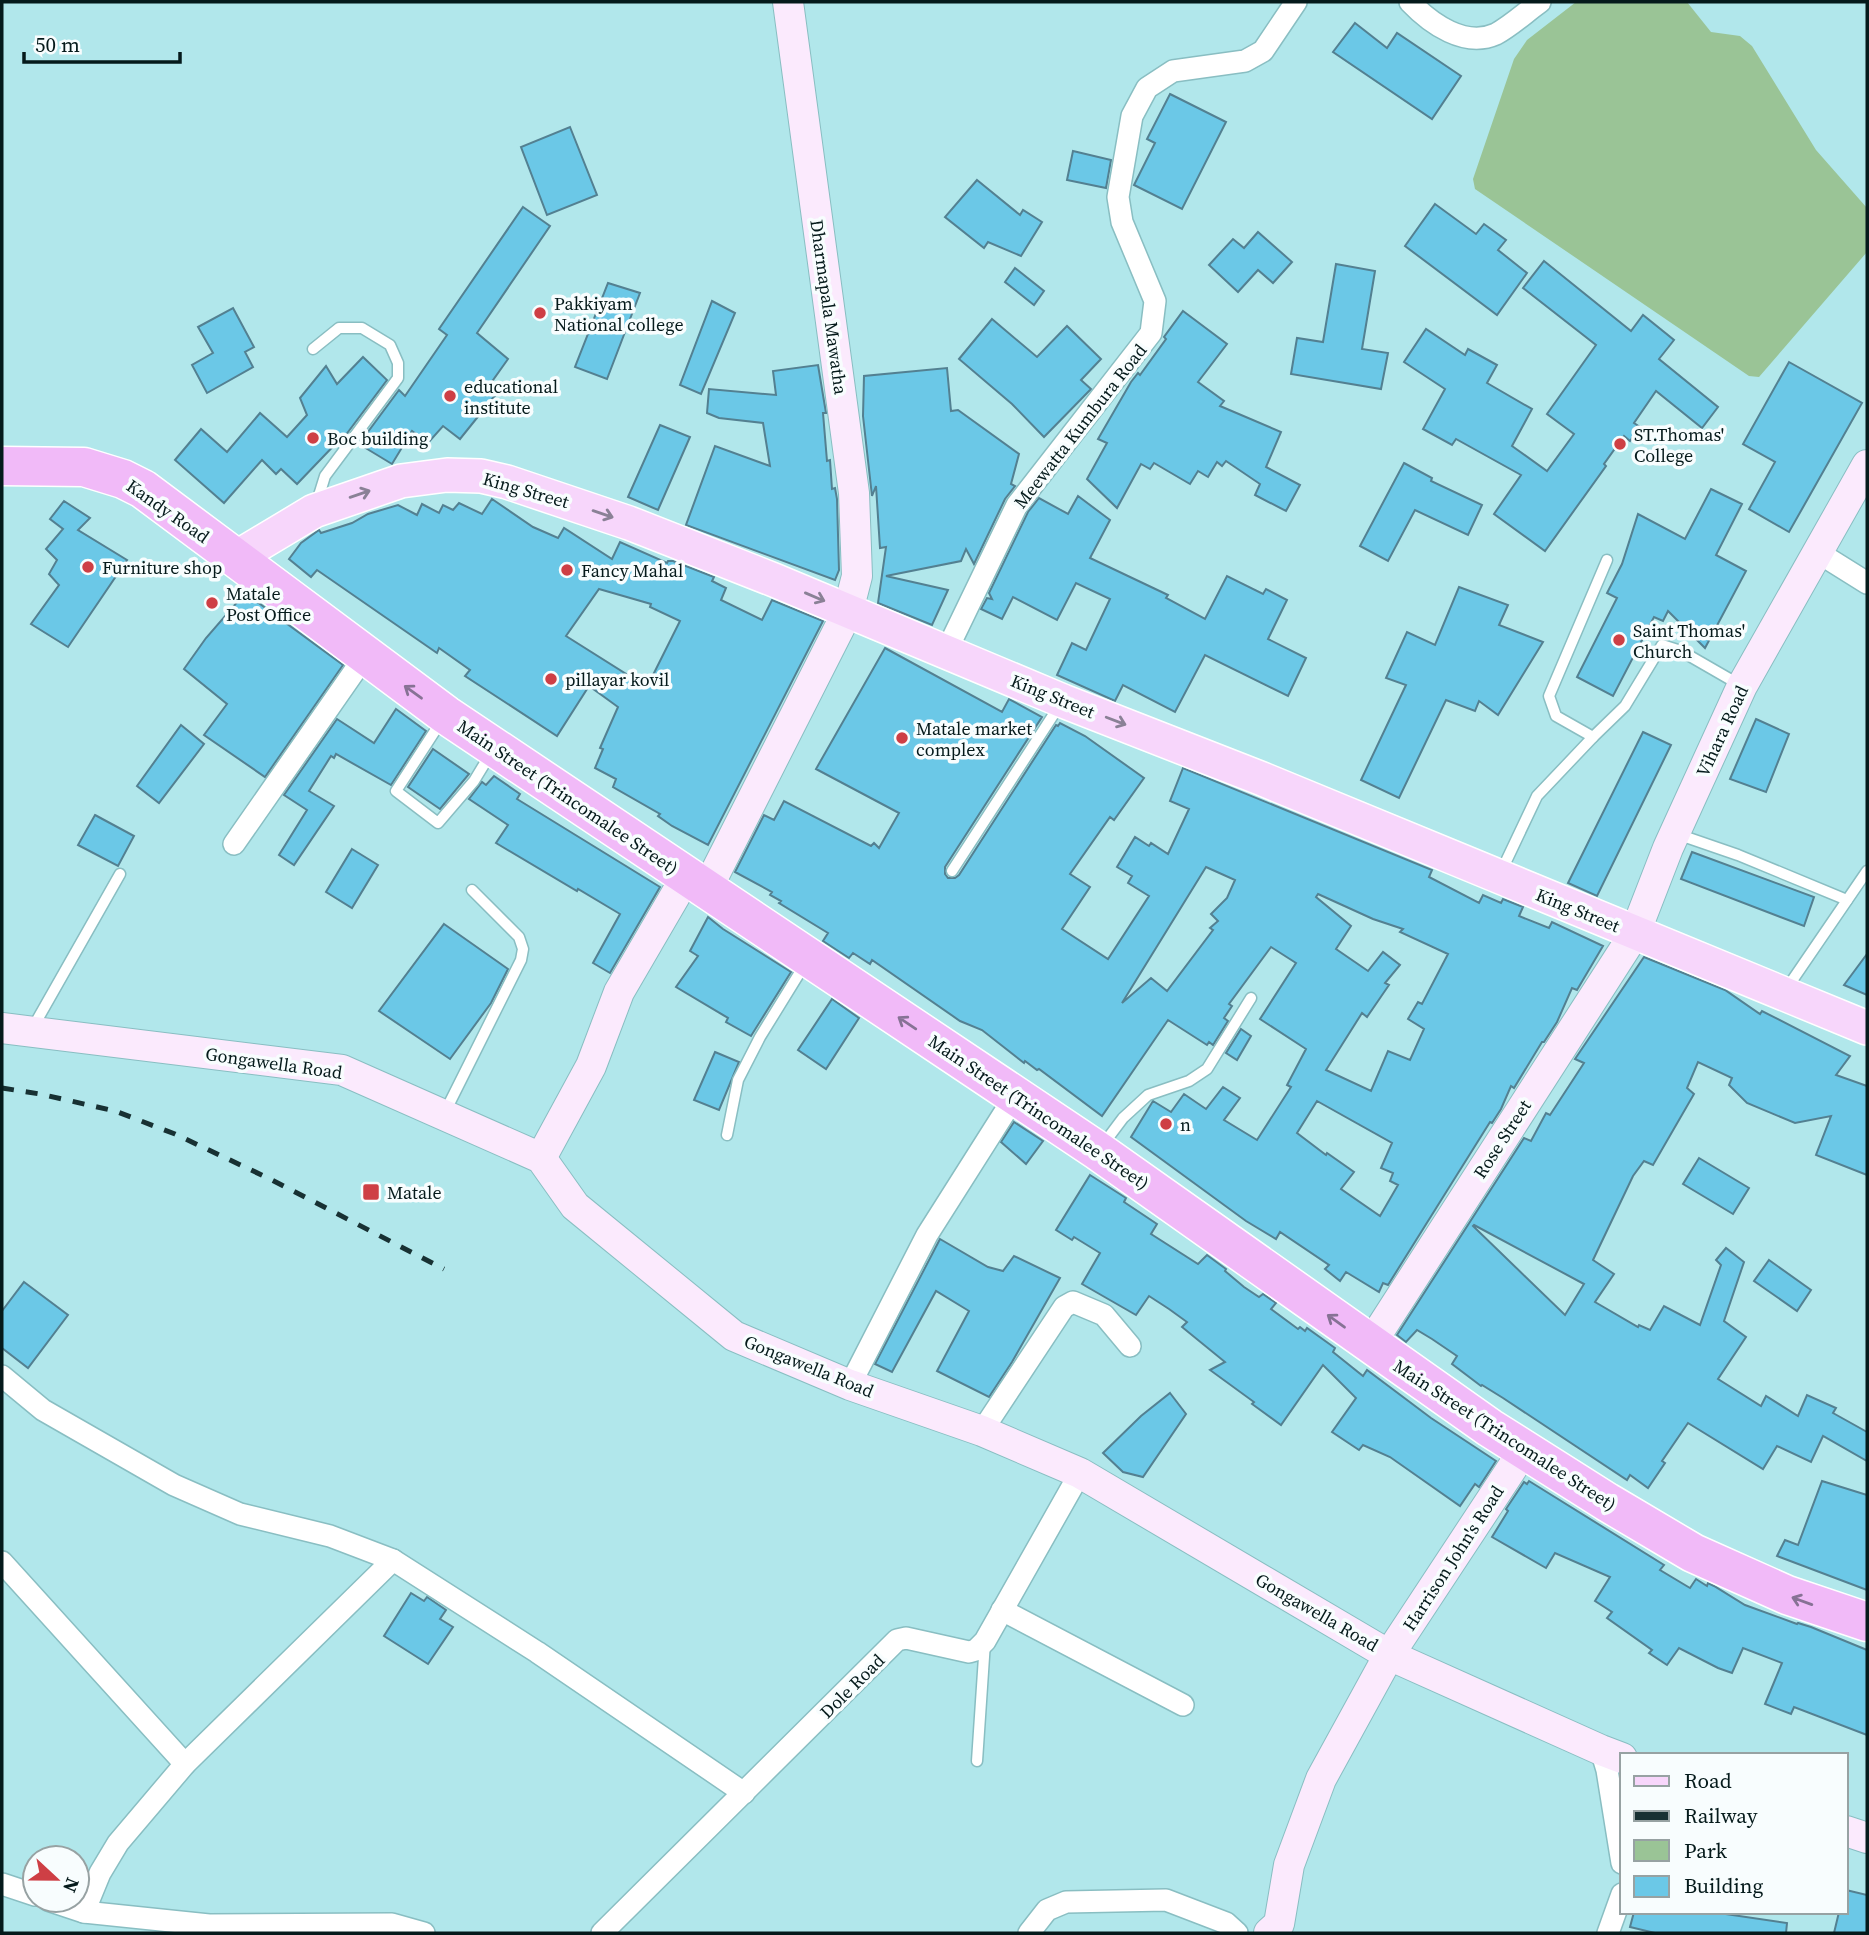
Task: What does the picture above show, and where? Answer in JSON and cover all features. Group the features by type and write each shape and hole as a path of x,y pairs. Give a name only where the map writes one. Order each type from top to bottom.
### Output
{"highway":[{"name":"Kandy Road","path":"6,468 84,467 123,479 143,489 234,559"},
{"name":"Main Street (Trincomalee Street)","path":"234,559 446,715 1098,1151 1444,1398 1659,1534 1713,1563 1787,1595 1867,1622"}],"main road":[{"name":"King Street","path":"234,559 314,511 401,481 446,475 481,476 549,495 629,523 848,611 1867,1028"}],"street":[{"name":"Dharmapala Mawatha","path":"541,1158 591,1066 619,992 696,884 848,611 857,576 855,493 788,2"},
{"name":"Meewatta Kumbura Road","path":"946,652 1017,505 1151,333 1155,301 1122,222 1118,197 1132,116 1142,97 1147,88 1173,71 1245,61 1263,51 1296,2"},
{"path":"1410,2 1420,13 1451,32 1471,40 1495,34 1540,2"},
{"name":"Vihara Road","path":"1635,933 1675,834 1742,686 1867,465"},
{"path":"1819,553 1867,583"},
{"path":"234,844 365,656"},
{"name":"Rose Street","path":"1370,1345 1635,933"},
{"name":"Gongawella Road","path":"16,1030 342,1070 541,1158 575,1206 734,1336 850,1385 982,1431 1080,1473 1389,1655 1611,1754"},
{"path":"850,1385 927,1235 1014,1096"},
{"path":"982,1431 1065,1307 1073,1302 1104,1315 1130,1346"},
{"path":"2,1376 43,1410 174,1485 240,1514 330,1536 393,1560 537,1652 744,1793"},
{"name":"Harrison John's Road","path":"1279,1930 1289,1865 1321,1779 1389,1655 1524,1450"},
{"path":"985,1641 1080,1473"},
{"path":"91,1896 100,1873 118,1843 185,1764 393,1560"},
{"path":"2,1562 185,1764"},
{"path":"1002,1610 1183,1705"},
{"name":"Dole Road","path":"602,1933 897,1640 906,1638 969,1652 976,1650 985,1641"},
{"path":"1611,1754 1607,1770 1620,1851"},
{"path":"1848,1832 1867,1838"},
{"path":"2,1884 21,1890"},
{"path":"1029,1933 1047,1910 1066,1902 1166,1900 1226,1923 1237,1933"},
{"path":"1608,1933 1620,1900"},
{"path":"91,1913 209,1925 392,1924 424,1933"}],"lane":[{"path":"313,349 339,328 362,328 390,345 398,363 398,378 324,476 314,511"},
{"path":"1593,737 1556,716 1549,696 1607,560"},
{"path":"1499,878 1536,796 1625,706 1662,645 1681,651 1742,686"},
{"path":"952,871 1063,701"},
{"path":"446,715 396,791 438,823 474,781 494,748"},
{"path":"1675,834 1738,855 1847,900"},
{"path":"1784,993 1867,871"},
{"path":"16,1030 121,874"},
{"path":"443,1115 521,960 523,949 519,937 472,890"},
{"path":"727,1135 738,1080 760,1037 809,958"},
{"path":"1098,1151 1123,1118 1148,1095 1189,1081 1208,1069 1251,998"},
{"path":"977,1761 985,1641"}],"green space":[{"path":"1576,2 1687,2 1711,32 1740,36 1752,46 1816,150 1867,208 1867,252 1759,377 1749,376 1475,189 1473,179 1514,59 1527,40"}],"building":[{"path":"1355,23 1387,48 1397,33 1461,76 1432,119 1333,52"},
{"path":"1170,94 1226,122 1182,209 1134,185 1155,143 1147,139"},
{"path":"570,127 597,195 547,215 521,147"},
{"path":"1073,151 1111,160 1106,188 1067,180"},
{"path":"977,180 1020,215 1023,210 1042,222 1021,256 988,242 984,248 945,217"},
{"path":"1435,204 1476,234 1484,224 1506,240 1498,250 1527,273 1497,315 1405,246"},
{"path":"523,207 550,226 477,333 508,359 491,383 501,388 460,439 443,426 428,443 412,431 392,464 359,444 399,390 405,396 447,335 439,329"},
{"path":"1258,232 1292,262 1273,283 1258,270 1238,292 1209,265 1233,239 1244,248"},
{"path":"1544,261 1631,331 1643,315 1674,340 1659,359 1718,407 1702,428 1656,391 1634,423 1640,427 1630,441 1624,436 1604,464 1606,466 1545,551 1494,514 1521,475 1456,439 1452,445 1423,429 1445,389 1404,362 1426,329 1465,355 1468,349 1497,365 1487,383 1532,409 1512,446 1547,471 1574,434 1547,414 1596,345 1523,288"},
{"path":"1336,264 1375,271 1362,349 1388,353 1381,389 1291,374 1297,338 1323,342"},
{"path":"1015,268 1044,291 1034,305 1005,282"},
{"path":"608,283 640,293 607,379 575,367"},
{"path":"712,301 735,313 701,394 680,385"},
{"path":"233,308 254,347 245,352 253,367 207,393 192,365 213,353 198,327"},
{"path":"1183,311 1227,344 1198,382 1224,401 1220,406 1281,432 1266,467 1300,485 1286,511 1255,495 1260,484 1226,461 1222,466 1217,462 1208,477 1198,471 1190,484 1154,463 1150,469 1141,464 1117,508 1087,479 1107,443 1098,439 1131,382 1138,373 1140,375"},
{"path":"992,319 1037,357 1067,326 1101,359 1081,380 1091,389 1044,437 1012,404 959,359"},
{"path":"363,357 387,380 345,436 297,484 281,469 276,474 262,460 224,503 175,460 201,429 227,452 260,413 287,437 307,415 300,398 326,366 337,384"},
{"path":"1789,362 1862,403 1789,532 1749,509 1775,462 1743,444"},
{"path":"818,365 826,413 823,413 827,461 830,460 832,489 835,488 837,499 839,570 835,580 686,525 715,446 770,466 763,423 719,418 707,413 709,389 776,395 773,371"},
{"path":"947,368 951,411 958,410 1019,454 1011,484 1015,486 1005,499 974,564 966,549 961,561 886,576 948,590 932,625 878,603 886,547 880,548 876,486 872,496 863,416 864,376"},
{"path":"660,425 690,437 658,510 628,497"},
{"path":"1404,463 1432,478 1431,481 1482,505 1468,535 1415,510 1388,561 1360,546"},
{"path":"1711,489 1742,504 1716,555 1746,571 1705,648 1668,611 1663,621 1654,617 1613,696 1577,677 1617,598 1607,593 1622,564 1638,514 1685,539"},
{"path":"1078,496 1110,520 1090,558 1168,595 1166,598 1205,619 1227,576 1263,594 1266,589 1287,600 1268,639 1306,658 1288,696 1205,655 1175,712 1123,685 1115,701 1057,675 1072,643 1086,650 1110,599 1076,583 1057,620 1013,597 1002,619 981,609 987,598 992,599 989,593 1028,512 1039,498 1068,514"},
{"path":"492,499 533,527 558,538 564,528 612,559 620,542 667,563 673,561 714,577 712,581 726,588 721,600 762,620 772,600 823,621 708,845 672,826 658,816 660,814 613,787 616,779 595,768 603,749 600,748 618,707 589,686 557,736 465,676 470,670 439,648 437,653 317,570 311,577 289,559 301,543 319,530 321,533 398,505 417,515 422,504 439,513 443,505 453,510 459,503 482,514","holes":["599,589 651,604 650,607 680,621 647,687 566,636"]},
{"name":"Furniture shop","path":"64,501 90,518 78,530 127,560 68,647 31,624 59,585 49,574 57,560 46,549 63,529 50,519"},
{"path":"1459,587 1508,605 1499,625 1543,642 1498,715 1479,701 1475,711 1446,700 1399,798 1361,780 1406,685 1386,678 1407,632 1435,645"},
{"path":"245,593 343,665 265,777 204,735 227,704 184,669 206,638"},
{"path":"885,648 1002,712 1009,699 1042,717 945,867 948,878 959,875 1056,725 1060,723 1085,736 1144,778 1114,820 1110,817 1070,874 1090,887 1062,929 1108,959 1149,896 1128,883 1132,876 1117,867 1135,837 1168,854 1189,809 1170,801 1183,768 1432,870 1429,877 1479,903 1483,895 1501,903 1503,899 1523,907 1519,916 1549,928 1552,922 1603,946 1577,990 1572,988 1557,1022 1514,1088 1511,1086 1501,1109 1492,1123 1490,1122 1388,1285 1383,1283 1379,1292 1346,1272 1340,1281 1325,1269 1329,1265 1280,1232 1276,1239 1246,1221 1131,1137 1153,1101 1171,1112 1184,1094 1206,1109 1223,1087 1240,1098 1224,1120 1257,1140 1291,1087 1287,1085 1306,1049 1260,1019 1296,963 1271,947 1229,1004 1232,1006 1224,1018 1228,1021 1213,1045 1209,1042 1207,1045 1168,1020 1102,1116 1039,1069 1025,1061 1024,1063 982,1030 960,1021 872,960 870,964 853,953 849,958 823,941 828,933 779,903 781,901 770,895 772,892 735,872 764,815 774,820 784,801 871,846 874,843 879,848 899,813 816,769","holes":["1206,867 1235,880 1227,898 1211,914 1218,921 1210,928 1213,930 1167,991 1151,978 1122,1003","1318,894 1373,919 1403,929 1400,932 1448,954 1422,1004 1418,1002 1408,1019 1424,1029 1410,1060 1388,1051 1371,1091 1326,1070 1362,1013 1367,1017 1389,985 1385,983 1400,965 1383,952 1368,971 1336,949 1351,926 1316,897","1317,1101 1392,1143 1381,1168 1393,1173 1390,1181 1398,1185 1380,1216 1341,1189 1354,1172 1297,1133"]},
{"path":"396,709 426,731 391,785 336,754 334,758 331,756 309,791 334,806 294,865 279,855 307,810 284,795 337,719 374,743"},
{"path":"1756,719 1789,734 1766,792 1730,779"},
{"path":"181,725 204,744 159,803 137,786"},
{"path":"1643,732 1671,745 1597,896 1568,883"},
{"path":"433,749 469,774 440,809 408,787"},
{"path":"494,776 520,794 517,799 660,887 610,973 593,963 620,914 496,843 508,825 469,799 482,782 486,785"},
{"path":"95,815 134,836 118,866 78,845"},
{"path":"352,849 378,865 352,908 326,892"},
{"path":"1692,852 1814,897 1804,926 1681,879"},
{"path":"708,917 791,972 751,1036 726,1022 728,1018 676,987 698,956 690,951"},
{"path":"444,924 508,969 491,1003 450,1059 379,1011"},
{"path":"1867,954 1867,995 1844,985"},
{"path":"1644,957 1725,990 1760,1014 1762,1011 1850,1056 1836,1075 1867,1086 1867,1175 1816,1155 1831,1116 1795,1123 1747,1103 1729,1085 1732,1078 1698,1062 1687,1088 1694,1094 1653,1165 1644,1161 1633,1176 1593,1260 1614,1274 1595,1302 1638,1327 1639,1325 1650,1330 1664,1306 1700,1325 1721,1265 1716,1260 1726,1248 1744,1262 1724,1321 1746,1337 1718,1379 1761,1406 1766,1396 1798,1416 1807,1395 1836,1408 1833,1413 1867,1432 1867,1461 1823,1436 1811,1462 1777,1446 1763,1469 1688,1423 1662,1461 1665,1463 1648,1488 1630,1475 1627,1480 1481,1386 1452,1364 1457,1356 1432,1339 1417,1330 1406,1342 1397,1335 1524,1138 1531,1141 1546,1113 1550,1115 1584,1063 1575,1059","holes":["1474,1225 1584,1284 1565,1315 1473,1226"]},
{"path":"832,999 859,1018 826,1069 798,1050"},
{"path":"1241,1029 1251,1036 1237,1060 1226,1053"},
{"path":"715,1052 739,1062 719,1110 694,1100"},
{"path":"1014,1122 1043,1141 1026,1164 1001,1142"},
{"path":"1699,1158 1749,1188 1733,1214 1683,1184"},
{"path":"1090,1175 1126,1198 1124,1202 1157,1224 1151,1234 1198,1264 1207,1255 1244,1287 1259,1297 1263,1294 1276,1303 1271,1309 1298,1329 1300,1327 1305,1331 1307,1328 1335,1348 1333,1352 1363,1376 1367,1370 1431,1418 1496,1461 1479,1487 1475,1484 1460,1506 1390,1457 1363,1445 1359,1450 1332,1432 1356,1398 1323,1365 1281,1425 1210,1370 1225,1362 1182,1327 1187,1322 1169,1309 1149,1296 1136,1315 1082,1284 1100,1253 1074,1237 1072,1240 1056,1230"},
{"path":"940,1239 988,1267 1003,1271 1014,1256 1060,1278 989,1397 937,1371 969,1311 936,1291 892,1372 875,1364"},
{"path":"1769,1260 1811,1290 1797,1311 1754,1281"},
{"path":"24,1282 68,1315 28,1368 2,1348 2,1311"},
{"path":"1170,1393 1186,1414 1143,1477 1123,1472 1103,1453 1141,1416"},
{"path":"1529,1481 1664,1565 1660,1570 1690,1588 1696,1579 1707,1586 1708,1583 1745,1605 1811,1627 1867,1650 1867,1735 1794,1707 1791,1714 1765,1704 1782,1663 1743,1648 1732,1673 1679,1648 1667,1665 1649,1653 1652,1650 1607,1618 1612,1612 1595,1601 1610,1577 1555,1553 1546,1568 1492,1537 1508,1511 1506,1509 1524,1482 1527,1484"},
{"path":"1822,1481 1867,1495 1867,1590 1777,1556 1785,1540 1798,1545"},
{"path":"411,1593 424,1601 427,1597 446,1610 440,1619 453,1627 428,1664 384,1636"},
{"path":"1848,1890 1867,1895 1867,1933 1834,1933 1839,1914 1848,1914"},
{"path":"1633,1914 1726,1914 1787,1923 1786,1933 1655,1933 1630,1927"}],"railway":[{"path":"2,1088 115,1111 175,1134 268,1178 444,1269"}],"place":[{"name":"Pakkiyam National college","path":"540,313"},
{"name":"educational institute","path":"450,396"},
{"name":"Boc building","path":"313,438"},
{"name":"ST.Thomas' College","path":"1620,444"},
{"name":"Furniture shop","path":"88,567"},
{"name":"Fancy Mahal","path":"567,570"},
{"name":"Matale Post Office","path":"212,603"},
{"name":"Saint Thomas' Church","path":"1619,640"},
{"name":"pillayar kovil","path":"551,679"},
{"name":"Matale market complex","path":"902,738"},
{"name":"n","path":"1166,1124"},
{"name":"Matale","path":"371,1192"}]}
